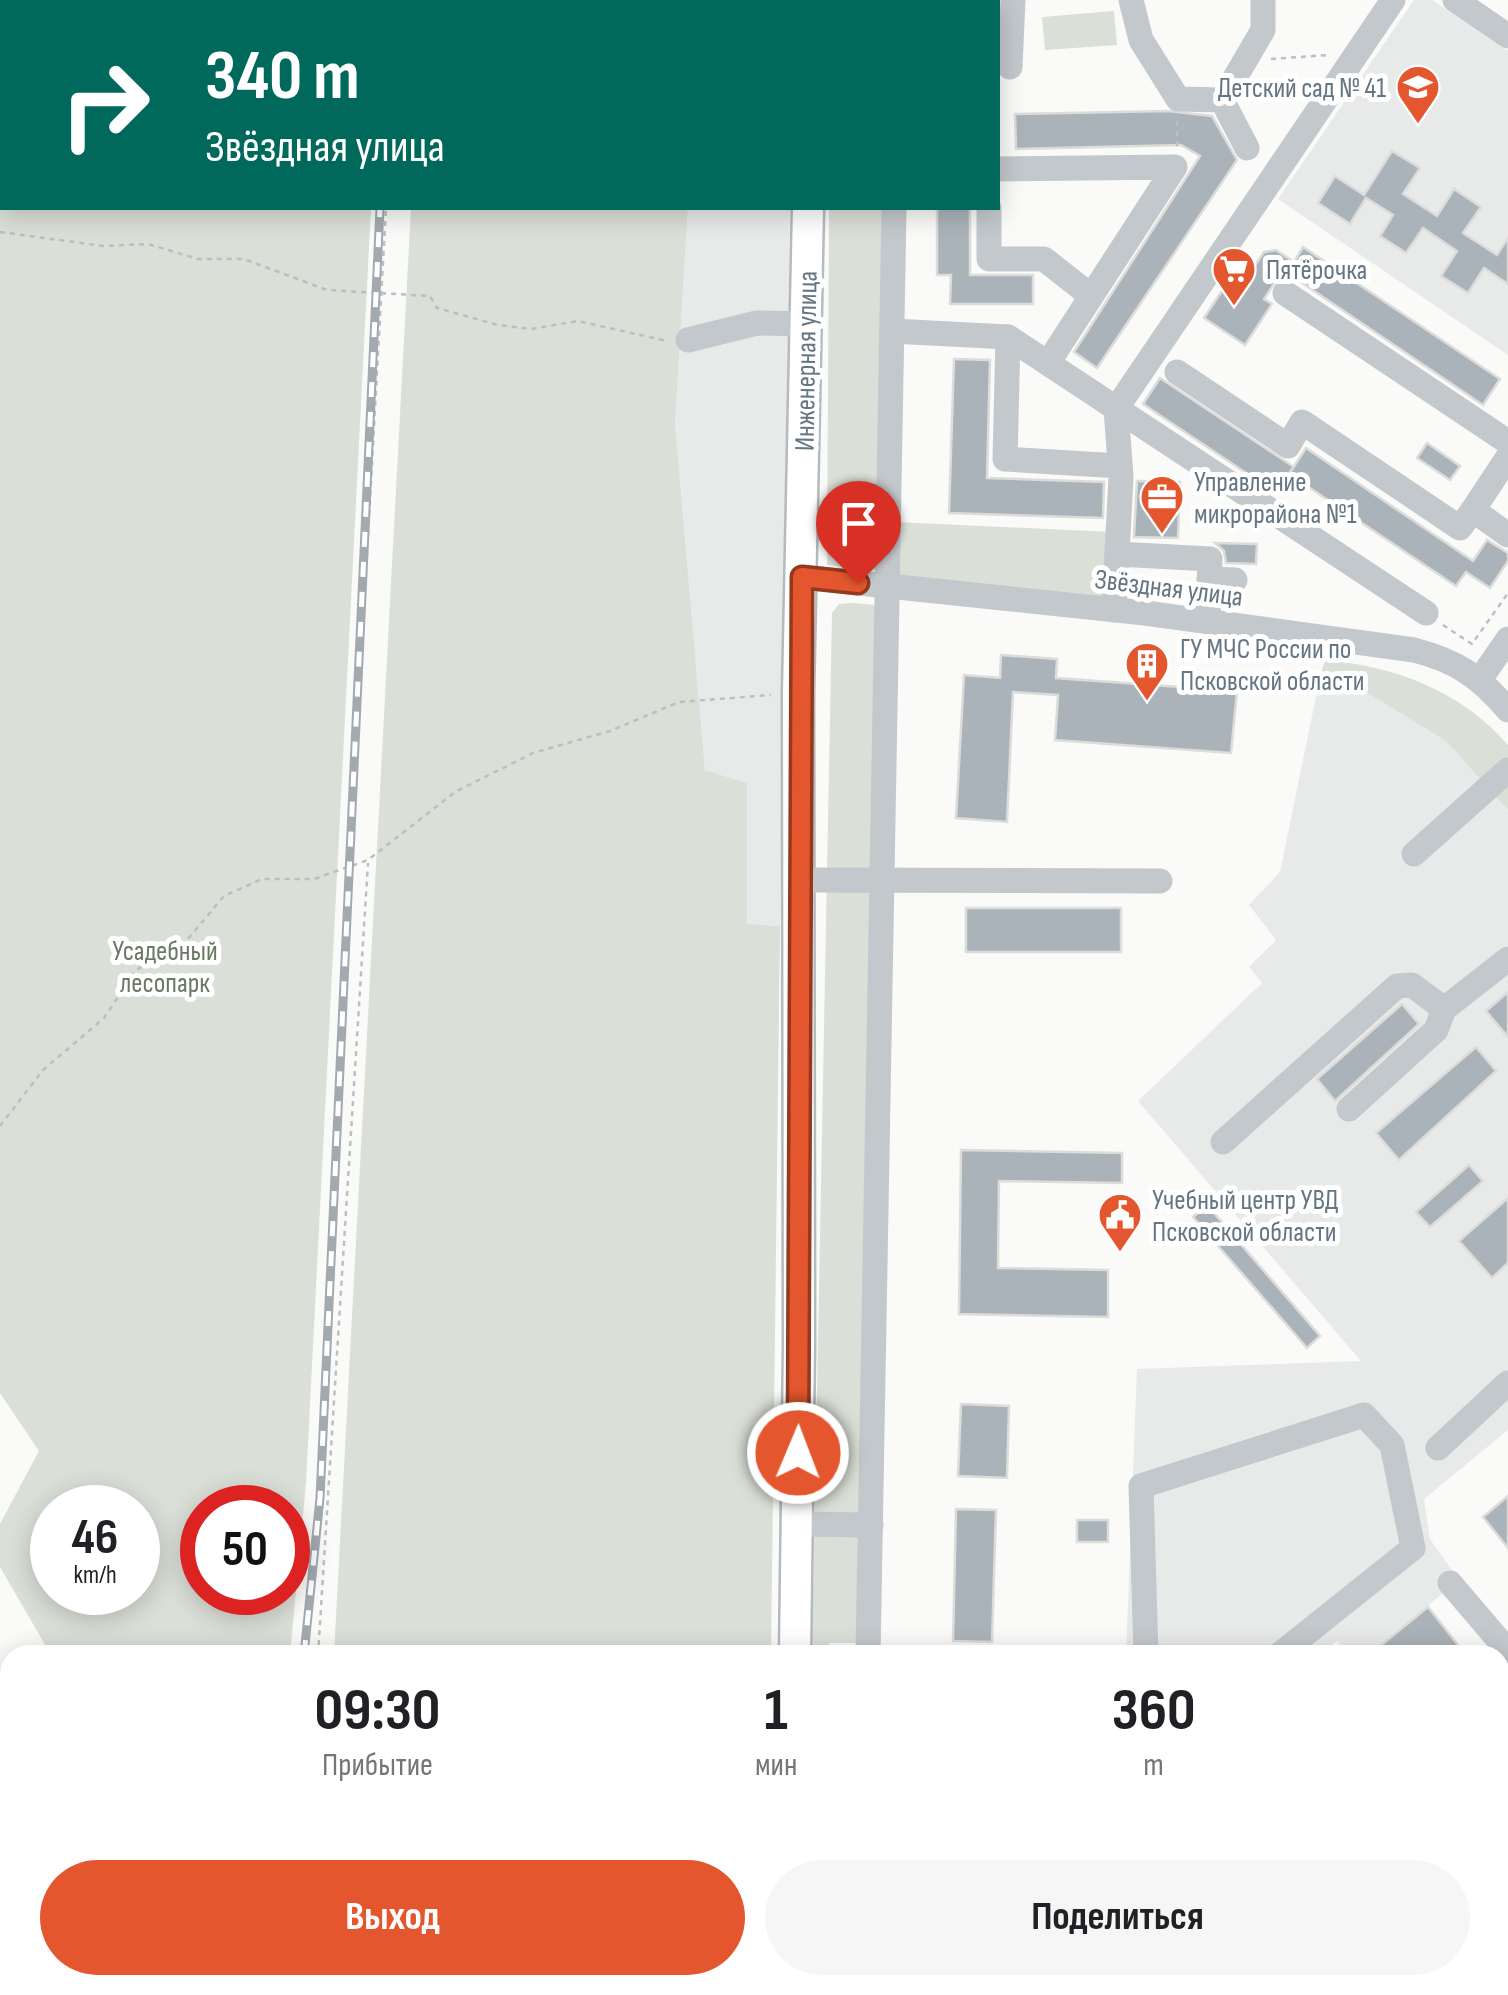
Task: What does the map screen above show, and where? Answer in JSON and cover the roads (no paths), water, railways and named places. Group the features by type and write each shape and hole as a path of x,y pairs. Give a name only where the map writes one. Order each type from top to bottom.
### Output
{"main road":[{"name":"Инженерная улица","path":"794,1645 798,692 808,210"}],"street":[{"path":"1010,67 1012,0"},
{"path":"1132,0 1141,40 1178,98 1222,100"},
{"path":"1222,100 1263,30 1263,0"},
{"path":"1114,610 1120,466 1116,409 1393,0"},
{"path":"1455,0 1508,36"},
{"path":"1222,100 1247,148"},
{"path":"1000,169 1175,168 1048,363"},
{"path":"868,1645 894,210"},
{"path":"988,210 989,259 1044,259 1092,296"},
{"path":"1285,293 1508,442"},
{"path":"688,340 757,323 806,324"},
{"path":"892,330 1008,337 1426,613"},
{"path":"1008,337 1005,459 1120,466"},
{"path":"1177,372 1288,446 1302,422 1460,528 1508,458"},
{"path":"1473,510 1508,534"},
{"path":"1117,554 1210,560 1222,579 1208,622"},
{"name":"Звёздная улица","path":"802,577 1114,610 1414,650 1451,659 1481,678 1508,710"},
{"path":"1481,678 1508,638"},
{"path":"1414,854 1508,770"},
{"path":"800,880 1160,881"},
{"path":"1349,1109 1436,1030 1444,1009 1508,959"},
{"path":"1224,1142 1397,986 1412,985 1444,1009"},
{"path":"1438,1448 1508,1383"},
{"path":"1146,1645 1141,1486 1364,1415 1392,1445 1413,1548 1292,1645"},
{"path":"797,1524 871,1525"},
{"path":"1450,1583 1503,1645"}],"railway":[{"path":"305,1645 320,1498 380,210"}],"place":[{"name":"Детский сад № 41","path":"1418,125"},
{"name":"Пятёрочка","path":"1234,307"},
{"name":"Управление микрорайона №1","path":"1162,535"},
{"name":"ГУ МЧС России по Псковской области","path":"1147,702"},
{"name":"Учебный центр УВД Псковской области","path":"1120,1253"}],"park label":[{"name":"Усадебный лесопарк","path":"165,966"}]}
